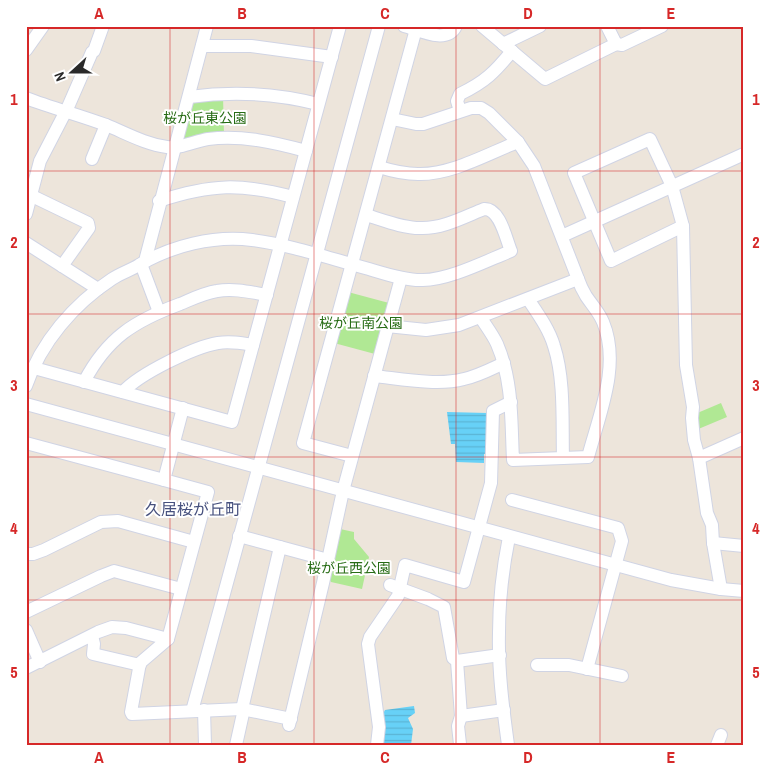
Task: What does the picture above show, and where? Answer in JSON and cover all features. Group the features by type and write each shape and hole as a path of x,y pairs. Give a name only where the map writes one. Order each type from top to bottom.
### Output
{"street":[{"path":"26,50 43,26"},
{"path":"26,214 40,161 94,51 103,26"},
{"path":"159,312 143,263 207,26"},
{"path":"34,368 232,422 340,26"},
{"path":"205,745 198,711 239,536 379,26"},
{"path":"352,456 303,443 392,119 410,28 444,36 451,33 456,26"},
{"path":"482,26 545,79 616,44 622,46 662,26"},
{"path":"460,111 456,101 460,94 479,85 496,71 508,48 540,26"},
{"path":"607,26 616,44"},
{"path":"202,46 251,46 332,57"},
{"path":"189,97 245,92 294,98 318,104"},
{"path":"26,98 106,125 142,140 167,147 207,140 242,138 270,141 306,151"},
{"path":"392,119 423,124 471,108 485,110 518,142 534,166 578,279 586,297 602,320 608,340 610,363 608,381 588,457 512,460 510,402 504,363 497,342 481,318"},
{"path":"92,160 106,125"},
{"path":"683,226 611,261 574,173 650,139 677,184 678,202 683,226 686,365 693,407 694,440 699,458 707,513 712,525 713,543 721,589"},
{"path":"379,168 404,173 424,174 449,170 518,142"},
{"path":"562,236 744,154"},
{"path":"159,201 198,190 223,187 255,188 293,197"},
{"path":"30,195 88,223 89,228 62,266"},
{"path":"26,386 55,332 98,289 120,274 176,249 218,239 252,240 317,254 400,278 421,280 435,280 511,251 496,214 490,209 484,209 436,227 420,228 366,215"},
{"path":"26,243 98,289"},
{"path":"26,443 208,492 168,639 140,665 132,714 243,709 290,722 343,491 400,278"},
{"path":"387,326 426,330 459,325 578,279"},
{"path":"84,382 93,364 110,343 125,331 159,312 216,291 230,290 266,296"},
{"path":"528,298 554,345 560,377 563,458"},
{"path":"123,392 130,384 150,373 207,346 229,342 253,345"},
{"path":"374,376 441,382 456,381 476,376 504,363"},
{"path":"377,745 379,727 368,644 370,637 398,596 395,587 405,565 464,582 490,483 492,411 510,402"},
{"path":"26,404 671,580 721,589 744,590"},
{"path":"164,480 183,408"},
{"path":"699,458 744,438"},
{"path":"512,500 618,528 622,541 587,669"},
{"path":"26,554 33,554 44,550 105,521 118,521 194,542"},
{"path":"239,536 328,560"},
{"path":"508,745 498,632 509,537"},
{"path":"713,543 744,546"},
{"path":"239,744 243,709 280,547"},
{"path":"26,612 100,576 114,572 182,589"},
{"path":"395,587 444,607 453,658 457,661 461,716 458,726 460,744"},
{"path":"26,668 106,628 119,627 168,639"},
{"path":"26,630 40,662"},
{"path":"92,636 94,644 93,654 140,665"},
{"path":"457,661 500,655"},
{"path":"537,665 569,666 622,676"},
{"path":"461,716 504,710"}],"green space":[{"name":"桜が丘東公園","path":"223,96 224,134 182,139 191,102"},
{"name":"桜が丘南公園","path":"348,292 389,303 375,354 334,343"},
{"path":"721,403 727,417 696,430 695,414"},
{"name":"桜が丘西公園","path":"340,529 354,532 354,539 369,557 362,589 331,582 329,579"}],"water":[{"path":"447,412 488,413 487,454 484,454 484,463 456,462 455,444 451,444"},
{"path":"414,706 415,713 408,718 413,729 411,745 382,743 382,716 385,710"}],"district":[{"name":"久居桜が丘町","path":"193,509"}]}
